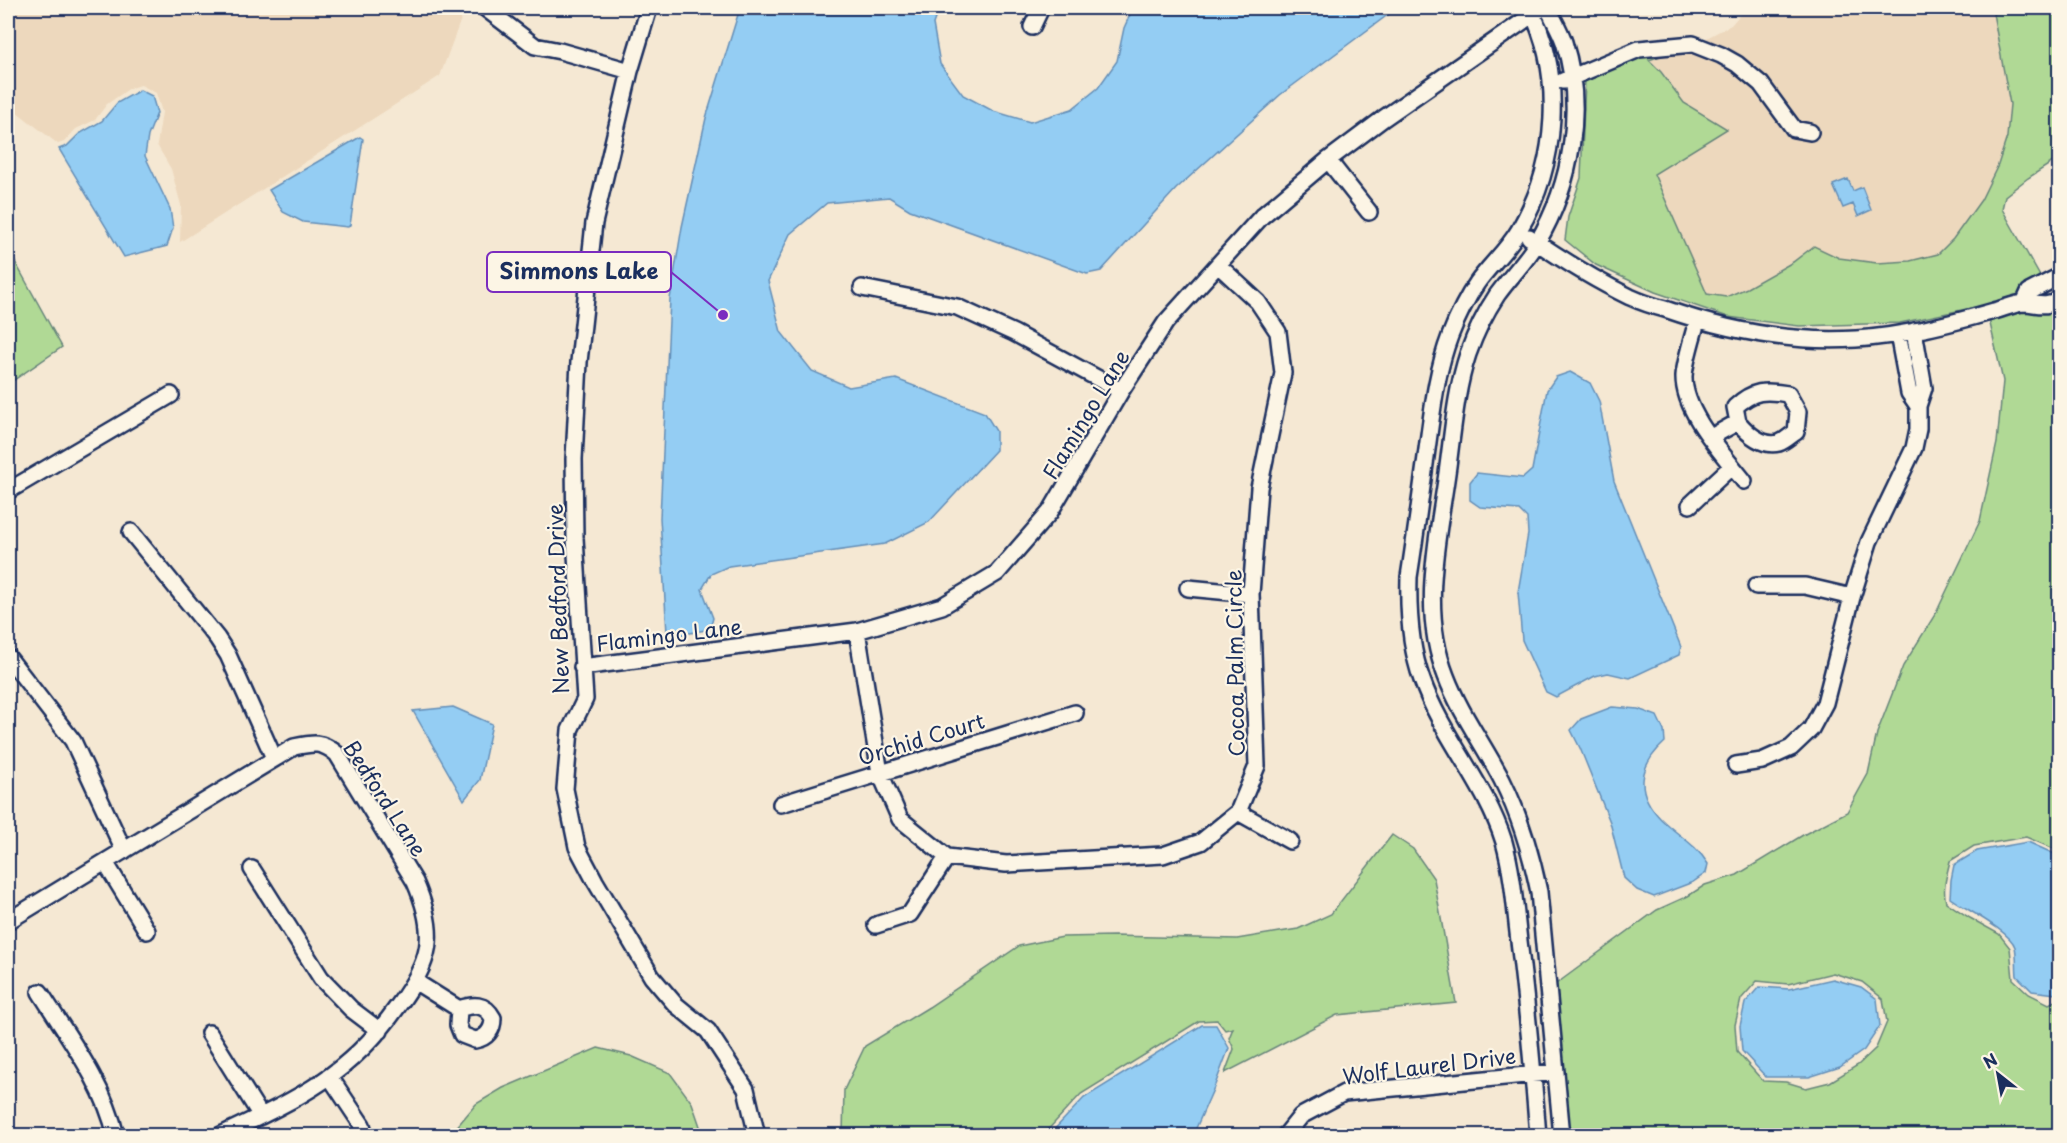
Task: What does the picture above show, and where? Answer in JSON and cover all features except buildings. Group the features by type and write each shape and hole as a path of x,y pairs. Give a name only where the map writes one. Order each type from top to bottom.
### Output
{"street":[{"path":"486,8 535,46 630,70"},
{"name":"New Bedford Drive","path":"649,8 630,70 594,223 579,362 574,459 575,538 585,699 570,730 565,789 577,847 595,881 652,977 675,1004 708,1031 746,1089 757,1136"},
{"path":"1032,27 1041,8"},
{"path":"1548,8 1564,42 1572,79 1575,123 1568,165 1557,202 1537,243 1496,297 1477,331 1467,356 1458,392 1433,576 1431,609 1439,657 1451,689 1511,800 1533,862 1539,892 1562,1136"},
{"path":"1535,10 1545,45 1552,84 1553,120 1546,163 1536,194 1519,231 1476,285 1450,336 1437,379 1409,577 1409,608 1412,642 1422,681 1490,809 1503,841 1511,873 1538,1136"},
{"name":"Flamingo Lane","path":"582,667 857,631 942,606 997,573 1050,512 1121,391 1166,322 1262,216 1328,160 1535,10"},
{"path":"1552,84 1572,79 1639,49 1693,44 1737,64 1761,84 1794,129 1810,132"},
{"path":"1328,160 1369,212"},
{"path":"1519,231 1576,268 1632,298 1697,321 1758,333 1799,338 1855,339 1914,331 2024,303 2036,306 2060,300"},
{"name":"Cocoa Palm Circle","path":"947,857 1006,864 1163,855 1201,842 1238,812 1257,766 1251,594 1259,488 1283,373 1278,332 1258,302 1218,265"},
{"path":"2024,303 2029,292 2059,277"},
{"path":"862,288 957,307 1014,333 1121,391"},
{"path":"1697,321 1684,376 1690,404 1744,481"},
{"path":"1736,765 1762,761 1784,752 1799,742 1817,720 1828,693 1852,597 1869,542 1914,448 1918,429 1918,406 1924,388 1914,331"},
{"path":"1898,334 1909,393 1918,406"},
{"path":"8,491 171,394"},
{"path":"1711,437 1738,422"},
{"path":"1690,505 1732,466"},
{"path":"1422,484 1445,487"},
{"path":"131,532 222,647 274,758"},
{"path":"1756,586 1805,586 1852,597"},
{"path":"1188,588 1251,594"},
{"path":"857,631 880,773 900,819 947,857 910,914 876,924"},
{"path":"8,657 73,741 124,851"},
{"name":"Orchid Court","path":"781,804 1074,713"},
{"name":"Bedford Lane","path":"8,921 294,747 310,744 327,745 337,754 415,882 424,904 428,927 426,957 416,982 380,1031 355,1057 330,1077 293,1100 219,1136"},
{"path":"1462,757 1482,745"},
{"path":"1238,812 1290,841"},
{"path":"105,862 147,931"},
{"path":"252,870 321,978 351,1009 380,1031"},
{"path":"416,982 459,1009"},
{"path":"40,992 102,1094 112,1118 116,1136"},
{"path":"209,1034 261,1116"},
{"name":"Wolf Laurel Drive","path":"1285,1136 1301,1116 1344,1093 1556,1072"},
{"path":"330,1077 362,1125 365,1136"}],"shaded area":[{"path":"8,8 465,8 440,76 180,242 181,205 171,169 157,145 162,112 156,93 141,85 130,88 107,104 95,120 76,129 64,142 58,144 8,105"},
{"path":"1746,8 1992,8 2010,104 2007,137 1998,165 1981,200 1953,239 1938,254 1910,261 1877,263 1839,258 1814,246 1793,262 1747,288 1726,297 1707,294 1654,174 1726,129 1684,103 1649,60 1669,53 1692,50 1719,61 1757,88 1789,132 1815,139 1816,126 1797,123 1764,79 1723,49 1701,41 1731,25"}],"green space":[{"path":"1992,8 2059,8 2059,158 2005,196 2002,209 2041,278 2018,298 1987,307 1985,305 1900,323 1799,326 1728,317 1655,292 1596,265 1565,240 1568,217 1581,178 1585,80 1641,56 1669,53 1649,60 1684,103 1727,129 1654,174 1707,294 1726,297 1747,288 1793,262 1814,246 1839,258 1877,263 1910,261 1938,254 1953,239 1981,200 1998,165 2007,137 2010,104"},
{"path":"8,249 62,347 8,384"},
{"path":"2057,308 2060,312 2059,851 2026,837 1974,846 1950,861 1945,892 1946,902 1999,934 2010,948 2013,979 2029,994 2049,1004 2059,999 2059,1133 2045,1136 1570,1135 1556,984 1657,910 1688,896 1705,885 1737,875 1803,835 1847,812 1868,774 1877,733 1903,666 1936,613 1980,521 1997,443 2003,381 1989,319 2023,310 2038,313","holes":["1833,973 1862,982 1883,999 1887,1022 1876,1048 1858,1065 1830,1082 1806,1088 1786,1082 1763,1081 1737,1052 1735,1025 1741,999 1757,981 1788,984"]},
{"path":"1392,835 1413,849 1434,879 1456,1003 1337,1015 1225,1073 1234,1049 1229,1038 1233,1028 1225,1030 1217,1020 1199,1021 1081,1094 1043,1135 843,1135 844,1090 865,1046 929,1007 1019,946 1063,937 1237,939 1298,929 1331,914"},
{"path":"598,1048 631,1056 670,1073 692,1103 703,1135 450,1135 476,1104 503,1088"}],"water":[{"path":"740,8 939,8 933,24 940,64 963,95 993,111 1030,122 1072,109 1098,88 1117,61 1124,28 1133,8 1397,8 1280,95 1176,189 1101,271 1087,274 910,210 889,197 827,203 790,234 768,281 781,332 812,371 849,387 896,379 985,413 996,431 996,450 929,522 885,544 729,566 711,574 702,589 713,618 710,629 680,635 667,633 660,518 670,299 682,227 706,118"},
{"path":"140,90 152,96 157,113 148,136 145,156 170,209 173,228 167,246 124,257 59,149 67,146 79,134 102,121 117,103"},
{"path":"360,137 363,139 348,227 303,222 283,212 269,190"},
{"path":"1848,179 1853,191 1862,187 1871,210 1858,216 1853,204 1843,208 1833,185"},
{"path":"1570,372 1590,383 1599,401 1614,481 1681,647 1679,655 1630,678 1608,673 1595,676 1556,697 1546,692 1522,640 1518,592 1528,534 1527,518 1519,510 1480,507 1470,500 1470,482 1477,473 1523,478 1532,470 1547,390 1556,377"},
{"path":"453,707 492,724 480,780 464,800 413,711"},
{"path":"1612,707 1638,709 1657,716 1664,731 1665,742 1656,751 1645,769 1643,779 1647,799 1661,819 1692,845 1708,864 1706,873 1693,882 1654,897 1637,890 1624,878 1610,822 1571,730 1581,719"},
{"path":"2028,842 2059,856 2060,993 2056,994 2032,991 2017,976 2016,950 2005,934 1950,898 1954,865 1977,851"},
{"path":"1833,979 1861,987 1877,999 1880,1026 1864,1050 1840,1067 1809,1077 1766,1077 1742,1051 1740,1026 1745,1003 1759,987 1789,989"},
{"path":"1202,1025 1216,1025 1229,1048 1193,1135 1049,1135 1084,1098"}],"place":[{"name":"Simmons Lake","path":"723,315"}]}
